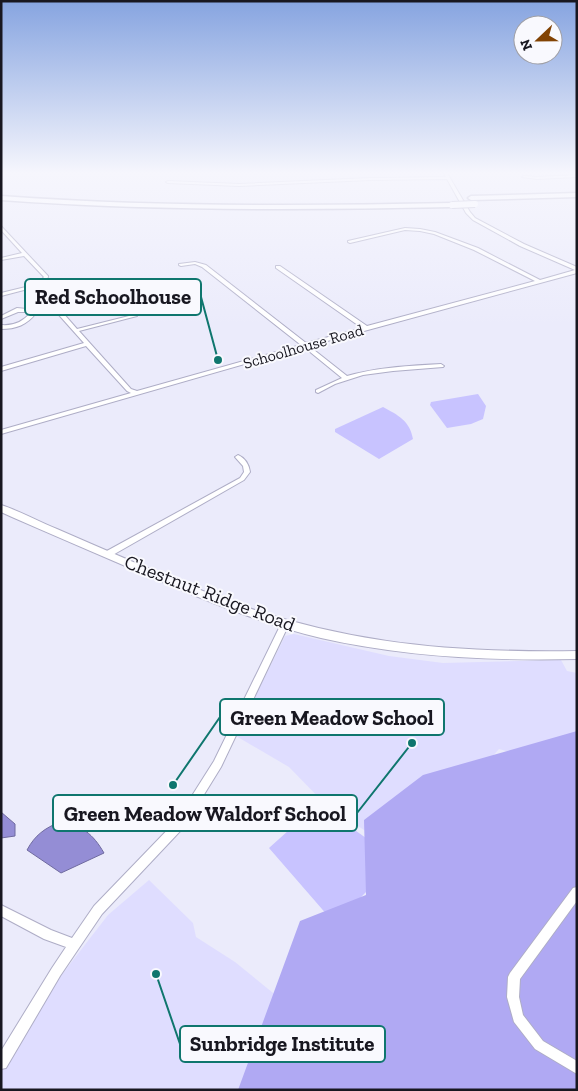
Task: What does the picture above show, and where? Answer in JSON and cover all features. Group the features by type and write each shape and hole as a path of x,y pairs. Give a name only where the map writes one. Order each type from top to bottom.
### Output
{"main road":[{"name":"Chestnut Ridge Road","path":"1,508 197,593 285,624 359,641 432,652 502,656 577,655"}],"street":[{"path":"483,224 522,245 577,270"},
{"path":"1,227 45,274 45,280 36,286 1,295"},
{"path":"350,242 412,229 435,233 535,282"},
{"path":"1,259 26,254"},
{"path":"180,265 195,263 204,266 345,377"},
{"path":"278,267 366,328"},
{"name":"Schoolhouse Road","path":"1,432 577,270"},
{"path":"1,318 17,310 58,313 70,308 106,300"},
{"path":"1,327 22,324 35,311"},
{"path":"58,313 61,314 129,390 136,393"},
{"path":"75,330 135,315"},
{"path":"1,369 86,344"},
{"path":"318,391 345,377 377,369 441,366"},
{"path":"108,554 242,479 247,472 246,466 238,457"},
{"path":"1,1063 74,944 98,910 180,824 218,764 285,624"},
{"path":"577,892 514,977 513,997 518,1018 539,1045 577,1068"},
{"path":"1,910 48,935 74,944"}],"shaded area":[{"path":"478,394 486,406 483,419 471,424 447,428 430,405 431,402"},
{"path":"383,407 406,423 413,439 379,459 335,432 335,429"},
{"path":"294,634 389,656 443,663 561,660 567,671 577,673 577,761 571,768 499,749 458,794 412,861 327,806 289,767 236,736 285,636"},
{"path":"577,731 577,1090 238,1090 300,921 366,895 364,820 423,775"},
{"path":"318,804 397,860 335,924 269,848"},
{"path":"1,812 15,824 15,836 1,838"},
{"path":"60,822 75,825 86,831 104,853 61,873 27,850 33,840 41,833"},
{"path":"149,880 193,923 196,937 235,962 278,997 355,1090 1,1090 1,1072 53,986 108,915"}],"place":[{"name":"Red Schoolhouse","path":"218,360"},
{"name":"Green Meadow Waldorf School","path":"412,743"},
{"name":"Green Meadow School","path":"173,785"},
{"name":"Sunbridge Institute","path":"156,974"}]}
